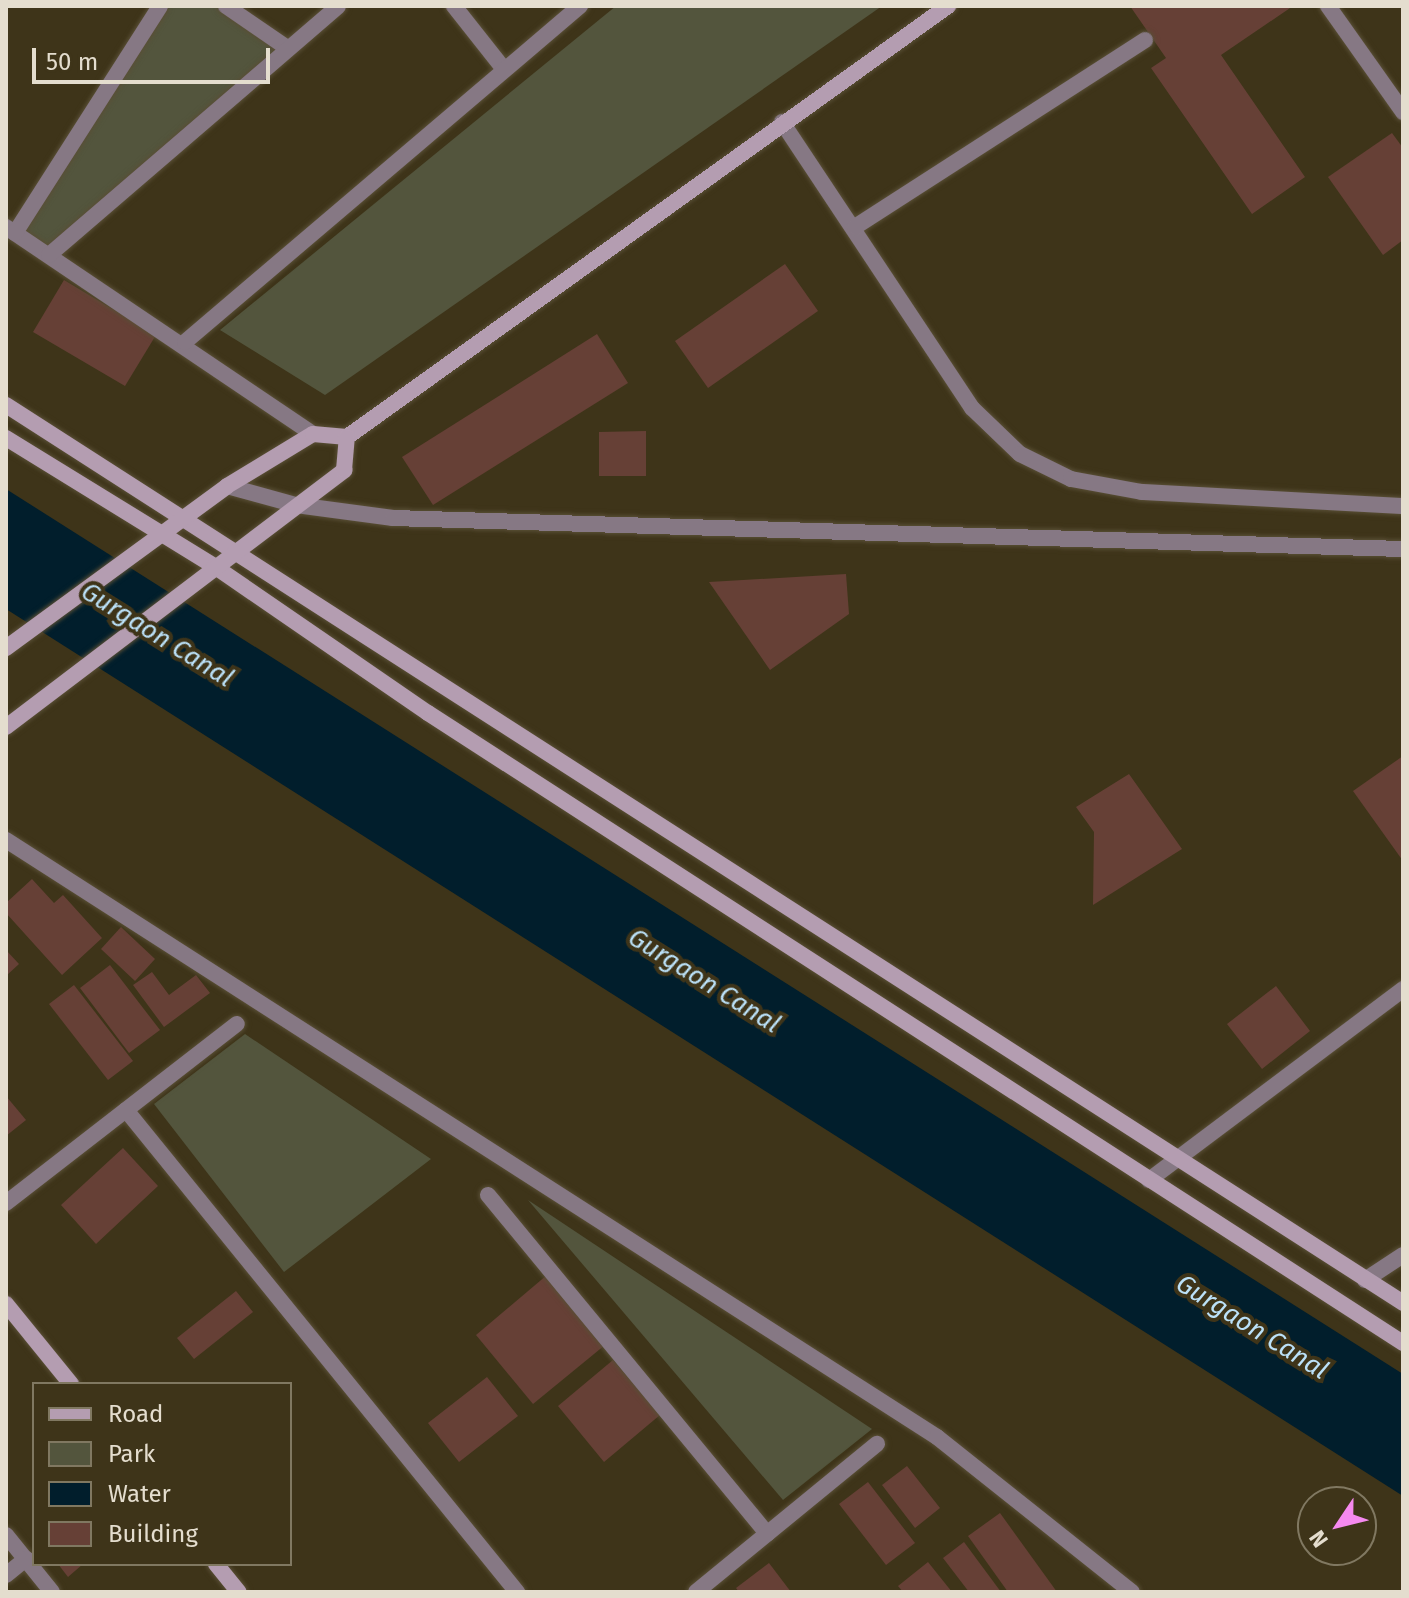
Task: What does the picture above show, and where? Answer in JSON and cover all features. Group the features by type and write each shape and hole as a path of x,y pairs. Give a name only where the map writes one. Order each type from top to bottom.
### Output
{"main road":[{"path":"6,648 140,545 227,486 313,434 347,437 782,122 948,6"},
{"path":"6,405 235,549 1403,1303"},
{"path":"6,727 235,549 344,470 347,437"},
{"path":"6,438 161,531 1149,1180 1403,1343"},
{"path":"6,1304 69,1382"},
{"path":"218,1566 239,1592"}],"street":[{"path":"160,6 11,230 185,342 313,434"},
{"path":"226,6 287,48"},
{"path":"49,255 338,6"},
{"path":"454,6 503,68"},
{"path":"185,342 503,68 580,6"},
{"path":"1328,6 1403,112"},
{"path":"855,227 1145,40"},
{"path":"782,122 855,227 972,408 1020,454 1071,479 1142,492 1403,506"},
{"path":"227,486 296,505 393,518 1403,549"},
{"path":"6,840 937,1437 1132,1592"},
{"path":"1149,1180 1174,1157 1403,989"},
{"path":"6,1203 237,1024"},
{"path":"126,1110 517,1592"},
{"path":"488,1195 767,1534"},
{"path":"1365,1280 1403,1255"},
{"path":"696,1592 877,1444"},
{"path":"6,1535 52,1592"},
{"path":"6,1575 26,1559"}],"green space":[{"path":"160,6 226,6 287,48 49,255 16,233"},
{"path":"616,6 882,6 325,395 220,330"},
{"path":"245,1034 431,1159 284,1272 154,1104"},
{"path":"528,1200 872,1429 783,1500"}],"water":[{"name":"Gurgaon Canal","path":"6,489 1403,1374 1403,1496 6,609"}],"building":[{"path":"1130,6 1293,6 1221,55 1305,177 1252,214 1151,68 1166,58"},
{"path":"1392,133 1403,148 1403,240 1383,255 1328,177"},
{"path":"785,264 818,311 708,388 675,341"},
{"path":"64,280 156,335 125,386 33,332"},
{"path":"597,334 628,383 433,505 402,457"},
{"path":"646,431 646,476 599,476 599,432"},
{"path":"846,574 849,614 770,670 709,582"},
{"path":"1403,756 1403,861 1353,791"},
{"path":"1129,774 1182,849 1093,905 1094,832 1076,807"},
{"path":"32,879 54,903 63,895 102,938 62,975 6,913 6,903"},
{"path":"121,927 155,959 135,981 101,949"},
{"path":"6,950 19,964 6,976"},
{"path":"110,965 160,1030 129,1053 80,988"},
{"path":"152,972 169,995 196,975 210,993 164,1027 133,985"},
{"path":"74,985 133,1061 108,1080 49,1004"},
{"path":"1276,986 1310,1031 1262,1069 1227,1024"},
{"path":"6,1096 26,1120 6,1136"},
{"path":"123,1148 158,1186 96,1244 61,1205"},
{"path":"547,1275 605,1345 533,1404 476,1335"},
{"path":"236,1291 253,1312 194,1359 177,1338"},
{"path":"613,1360 660,1415 604,1462 558,1406"},
{"path":"487,1377 518,1416 459,1462 428,1423"},
{"path":"907,1466 940,1508 915,1528 882,1485"},
{"path":"868,1482 915,1543 886,1565 839,1504"},
{"path":"1000,1513 1057,1592 1008,1592 968,1536"},
{"path":"964,1542 1001,1592 969,1592 943,1558"},
{"path":"928,1562 952,1592 903,1592 898,1586"},
{"path":"769,1563 791,1592 739,1592 736,1588"},
{"path":"60,1566 81,1566 68,1577"}]}
